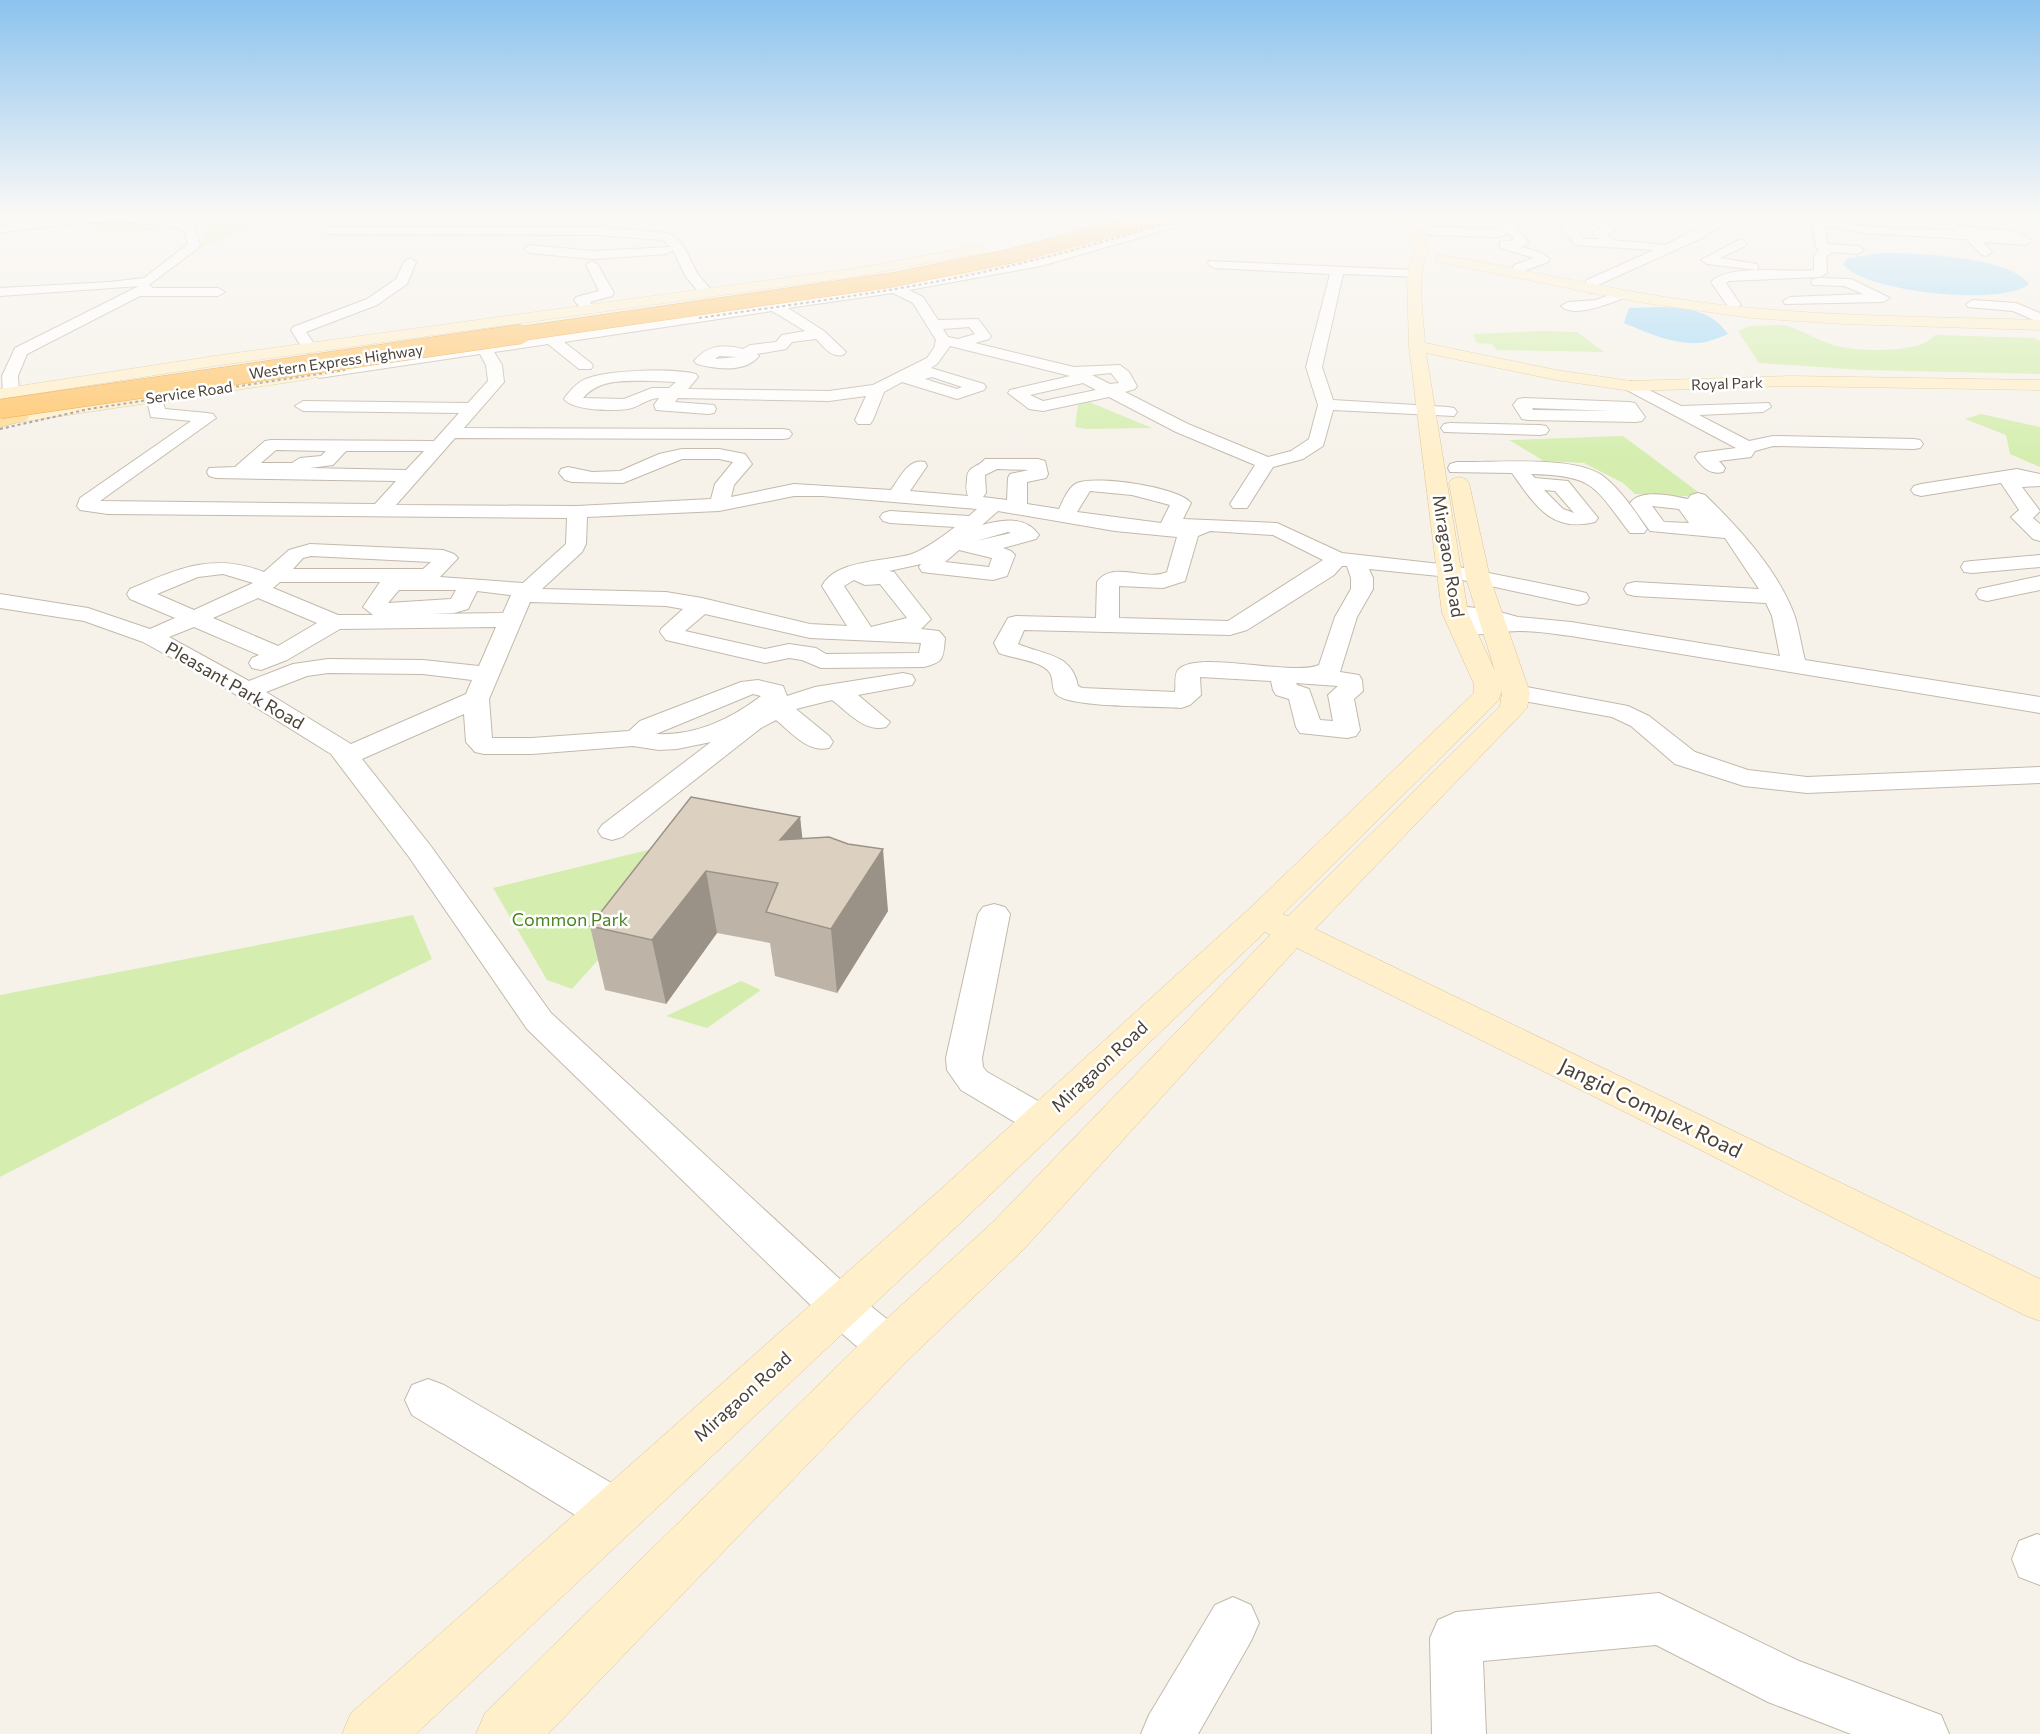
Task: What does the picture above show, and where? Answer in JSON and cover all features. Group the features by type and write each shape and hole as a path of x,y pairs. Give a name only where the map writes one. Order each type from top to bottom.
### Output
{"highway":[{"name":"Western Express Highway","path":"3,397 732,296"},
{"name":"Western Express Highway","path":"0,409 782,296"}],"main road":[{"path":"3,397 309,348 684,296"},
{"name":"Service Road","path":"0,420 304,375 373,360 484,347 833,296"},
{"name":"Miragaon Road","path":"372,1734 841,1307 1041,1120 1277,924 1514,708 1516,693 1477,608 1431,343 1419,296"},
{"name":"Miragaon Road","path":"1428,296 1431,343"},
{"path":"1637,296 1843,319 2040,325"},
{"path":"1655,296 1713,305 1885,315 2040,320"},
{"name":"Royal Park","path":"1431,343 1576,379 1631,386 1790,381 2040,386"},
{"path":"2016,386 2040,392"},
{"name":"Miragaon Road","path":"506,1734 889,1347 1009,1235 1277,924 1488,695 1457,468 1442,410"},
{"name":"Jangid Complex Road","path":"1277,924 1698,1130 2040,1301"}],"street":[{"path":"3,397 20,351 130,296"},
{"path":"309,348 298,330 372,302 381,296"},
{"path":"588,308 580,300 596,296"},
{"path":"909,296 918,300 932,325 950,342 1079,375 1182,428 1266,463 1297,455 1317,442 1326,405 1314,367 1331,296"},
{"path":"1585,316 1598,304 1617,296"},
{"path":"1727,296 1734,305"},
{"path":"1804,296 1883,298 1878,296"},
{"path":"1847,296 1854,299"},
{"path":"380,511 496,382 494,365 484,347 554,340 580,333 776,307 818,299"},
{"path":"2002,304 2011,301 2037,301"},
{"path":"1569,306 1598,304"},
{"path":"1973,304 2002,304 2019,308 2040,320"},
{"path":"776,307 819,334 838,352"},
{"path":"690,377 631,376 606,380 585,386 573,399 575,401 626,404 645,394 829,396 877,389 905,378 937,358 942,348 950,342 984,336 973,322 932,325"},
{"path":"776,326 799,323"},
{"path":"750,350 781,346 787,338 819,334"},
{"path":"554,340 585,366"},
{"path":"705,362 662,406 708,409"},
{"path":"960,368 990,377"},
{"path":"1010,383 1027,386 1079,375 1114,368 1123,375 1129,386 1043,406 1035,405 1016,393 1079,375"},
{"path":"1529,386 1629,407 1636,417 1532,415 1526,414 1521,405 1629,407 1676,410 1763,407"},
{"path":"1631,386 1747,447 1773,441 1914,444"},
{"path":"864,420 877,389"},
{"path":"726,409 752,410 764,396"},
{"path":"154,397 157,412 207,418 91,499 87,502 87,506 577,512 719,505 794,490 822,490 985,498 1017,507 1115,525 1277,529"},
{"path":"1326,405 1442,410 1546,433 1533,423 1581,421 1586,422 1600,434"},
{"path":"303,406 472,408"},
{"path":"343,444 445,439 783,434"},
{"path":"1716,468 1704,457 1745,453 1747,447"},
{"path":"568,473 572,476 592,478 623,477 665,458 681,454 719,454 739,458 743,464 725,484 719,505"},
{"path":"951,542 1005,556 998,572 989,574 930,568 951,542 972,522 985,498 976,472 988,468 992,463 1038,465 1039,474 1017,478 1017,507"},
{"path":"1107,626 1108,582 1119,579 1160,581 1177,576 1199,528 1240,504 1266,463"},
{"path":"898,494 918,466"},
{"path":"1457,468 1524,476 1558,469 1589,476 1595,479 1637,529"},
{"path":"216,472 411,476"},
{"path":"1921,490 2017,475 2038,479"},
{"path":"2038,479 2010,484 2030,511 2021,517 2040,535"},
{"path":"1065,516 1083,487 1096,486 1142,491 1176,499 1181,502 1172,523 1199,528"},
{"path":"1698,499 1730,532 1775,597 1783,616 1794,665"},
{"path":"1240,504 1277,529 1303,542 1477,608 1571,629 2039,704"},
{"path":"577,512 576,544 571,552 525,593 476,699 479,742 484,746 590,743 640,738"},
{"path":"890,517 972,522"},
{"path":"864,634 833,586 840,579 855,572 922,557 972,534 1008,525 1014,525 1029,535 978,548"},
{"path":"1705,531 1730,532"},
{"path":"1303,542 1380,545"},
{"path":"151,637 266,582 296,554 310,550 444,556 447,558 431,574 424,576 266,582"},
{"path":"1283,675 1286,690 1300,694 1309,727 1347,730 1341,694 1351,691 1350,680 1283,675 1191,671 1188,673 1188,695 1181,700 1078,695 1066,690 1062,670 1056,663 1015,652 1007,648 1006,643 1016,622 1230,628 1239,625 1326,570 1346,560"},
{"path":"1311,677 1330,669 1346,617 1362,589 1362,578 1346,560"},
{"path":"1972,567 2040,561"},
{"path":"88,615 182,576 218,567 233,569 266,582 335,622"},
{"path":"855,572 865,578 886,577 920,619 916,623 864,634"},
{"path":"1987,594 2040,583"},
{"path":"470,584 525,593 666,599 702,605 810,631 931,636 933,638 931,657 924,660 821,661 808,653 797,651 782,651 765,656 674,635 672,632 702,605"},
{"path":"1635,589 1775,597"},
{"path":"138,594 279,655"},
{"path":"1477,608 1578,598"},
{"name":"Pleasant Park Road","path":"0,601 88,615 151,637 236,684 340,748 420,851 539,1021 841,1307 889,1347"},
{"path":"236,684 335,622 511,620"},
{"path":"797,651 810,631"},
{"path":"236,684 302,669 328,666 423,667 488,674"},
{"path":"612,831 752,723 777,709 815,695 903,680"},
{"path":"838,692 877,722"},
{"path":"1516,693 1619,711 1640,721 1685,758 1744,778 1807,784 2040,775"},
{"path":"346,756 476,699"},
{"path":"777,709 820,742"},
{"path":"590,743 633,752 713,754"},
{"path":"994,914 964,1058 965,1071 974,1081 1041,1120"},
{"path":"428,1400 615,1512"},
{"path":"1459,1734 1456,1638 1659,1619 1787,1683 1922,1734"},
{"path":"1168,1734 1233,1623"}],"green space":[{"path":"1784,325 1834,345 1863,349 1904,348 1928,341 1935,335 2034,338 2040,341 2040,374 1862,370 1759,363 1738,331 1750,326"},
{"path":"1577,332 1604,352 1497,350 1492,344 1477,343 1473,334"},
{"path":"1089,402 1152,428 1087,429 1075,427 1078,405"},
{"path":"1981,414 2040,427 2040,467 2010,454 2006,435 1965,419"},
{"path":"1623,436 1705,497 1635,494 1623,483 1584,463 1544,461 1509,440"},
{"name":"Common Park","path":"664,846 617,939 572,989 547,980 493,888"},
{"path":"413,915 432,959 240,1053 0,1177 0,995"},
{"path":"741,981 761,990 707,1028 666,1016"}],"water":[{"path":"1662,307 1691,310 1707,315 1728,334 1706,342 1685,343 1624,323 1629,308"}],"building":[{"path":"691,797 800,817 780,840 829,837 848,844 883,849 831,929 766,912 778,883 706,871 652,940 590,926"}],"railway":[{"path":"699,318 853,296"},
{"path":"0,429 89,409 345,370"}]}
